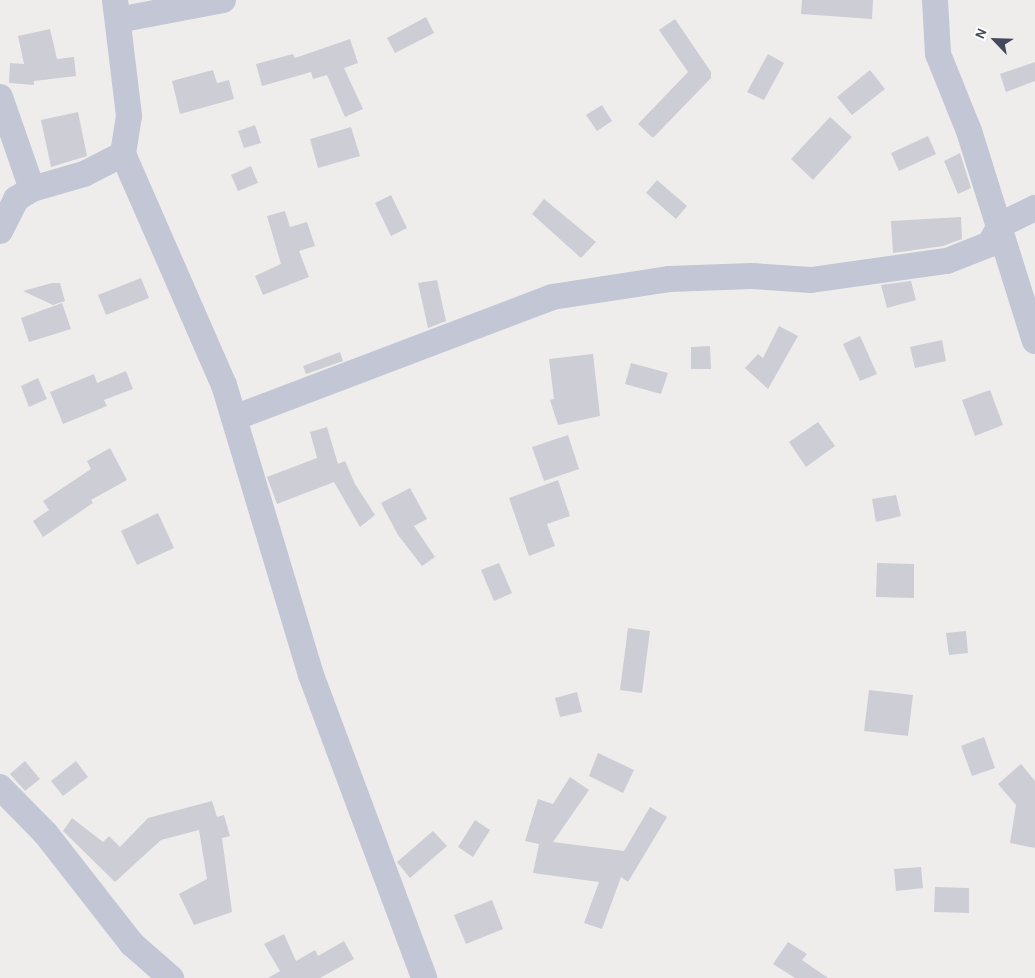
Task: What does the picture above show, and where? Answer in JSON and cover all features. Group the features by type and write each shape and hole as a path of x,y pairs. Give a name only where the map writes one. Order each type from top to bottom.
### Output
{"street":[{"path":"223,0 117,10 129,116 123,154 224,385 311,675 424,978"},
{"path":"935,0 938,54 1000,226 1035,341"},
{"path":"0,97 32,189"},
{"path":"0,231 16,200 32,189 84,174 123,154"},
{"path":"234,418 552,297 669,279 752,276 812,280 947,260 990,244 1000,226 1035,208"},
{"path":"0,787 46,834 132,944 171,978"}],"building":[{"path":"802,0 873,0 872,19 801,14"},
{"path":"426,17 434,33 395,53 387,38"},
{"path":"675,19 711,72 711,78 653,138 638,124 688,72 659,30"},
{"path":"50,29 57,59 74,57 76,76 34,81 34,85 9,83 10,63 24,64 18,36"},
{"path":"350,39 358,63 344,68 363,109 345,117 327,75 313,79 311,72 262,86 256,64 293,54 295,58"},
{"path":"768,54 784,63 764,100 747,92"},
{"path":"1035,62 1035,81 1006,92 1000,74"},
{"path":"213,70 217,83 229,80 234,99 180,114 172,81"},
{"path":"870,70 885,89 852,115 837,97"},
{"path":"602,105 612,121 597,131 586,115"},
{"path":"78,112 87,156 51,167 41,120"},
{"path":"830,117 852,137 813,180 791,159"},
{"path":"255,125 261,143 244,148 238,131"},
{"path":"351,127 360,156 318,168 310,139"},
{"path":"928,136 936,154 899,171 891,153"},
{"path":"960,153 971,188 958,194 944,161"},
{"path":"251,166 258,183 238,191 231,175"},
{"path":"657,180 687,206 676,219 646,193"},
{"path":"391,195 407,228 391,236 375,203"},
{"path":"544,199 596,242 581,258 532,214"},
{"path":"285,211 290,227 307,222 315,246 299,251 309,277 263,295 255,276 281,264 267,216"},
{"path":"961,217 962,239 943,246 893,253 891,221"},
{"path":"141,278 149,298 106,315 98,295"},
{"path":"437,280 446,321 428,328 418,283"},
{"path":"911,281 916,300 887,308 881,285"},
{"path":"52,283 60,283 65,301 53,305 23,291"},
{"path":"62,303 71,329 29,342 21,318"},
{"path":"779,326 798,336 768,389 745,368 758,354 763,358"},
{"path":"860,336 877,374 860,381 843,344"},
{"path":"942,340 946,361 915,368 910,347"},
{"path":"710,346 711,369 691,369 691,347"},
{"path":"340,352 343,361 306,374 303,366"},
{"path":"593,354 600,416 558,425 550,400 554,399 549,359"},
{"path":"631,363 668,373 661,394 625,384"},
{"path":"126,371 133,389 104,400 107,406 63,424 50,392 94,374 97,383"},
{"path":"38,378 47,399 29,407 21,386"},
{"path":"990,390 1003,425 975,436 962,400"},
{"path":"818,422 835,446 806,467 789,442"},
{"path":"327,427 338,464 345,461 355,484 375,515 360,527 334,482 277,504 267,477 317,458 310,432"},
{"path":"568,435 579,469 544,481 532,447"},
{"path":"110,448 127,480 91,500 93,503 43,537 33,521 49,510 43,501 91,469 87,461"},
{"path":"558,480 570,516 547,524 555,546 529,556 509,498"},
{"path":"410,488 427,519 414,526 435,557 422,566 398,535 381,503"},
{"path":"896,495 901,516 876,522 872,499"},
{"path":"158,513 174,548 137,565 121,531"},
{"path":"499,563 512,593 494,601 481,570"},
{"path":"877,563 914,564 914,598 876,597"},
{"path":"628,628 650,631 642,693 620,690"},
{"path":"966,631 968,653 949,655 946,633"},
{"path":"869,690 913,695 908,736 864,731"},
{"path":"577,692 582,712 560,717 555,698"},
{"path":"984,737 995,768 972,776 961,746"},
{"path":"598,753 634,770 623,793 589,776"},
{"path":"25,761 40,779 25,791 10,774"},
{"path":"76,761 88,777 63,796 51,781"},
{"path":"1021,764 1035,781 1035,848 1010,843 1016,805 998,784"},
{"path":"570,777 589,790 553,842 624,851 650,807 667,817 628,882 621,877 602,929 584,923 599,882 533,873 539,844 525,841 538,799 553,804"},
{"path":"212,801 217,817 224,815 230,836 222,838 232,912 194,925 179,894 207,879 199,830 161,840 115,882 63,831 72,818 103,842 109,836 120,847 148,818"},
{"path":"475,820 490,830 473,857 458,847"},
{"path":"433,831 447,846 410,878 397,862"},
{"path":"921,867 923,888 896,891 894,869"},
{"path":"935,887 969,888 969,913 934,912"},
{"path":"492,900 503,929 466,944 454,915"},
{"path":"284,934 296,961 315,950 318,956 344,941 354,959 320,978 268,978 280,971 264,944"},
{"path":"788,942 807,954 802,960 828,978 795,978 773,964"}]}
